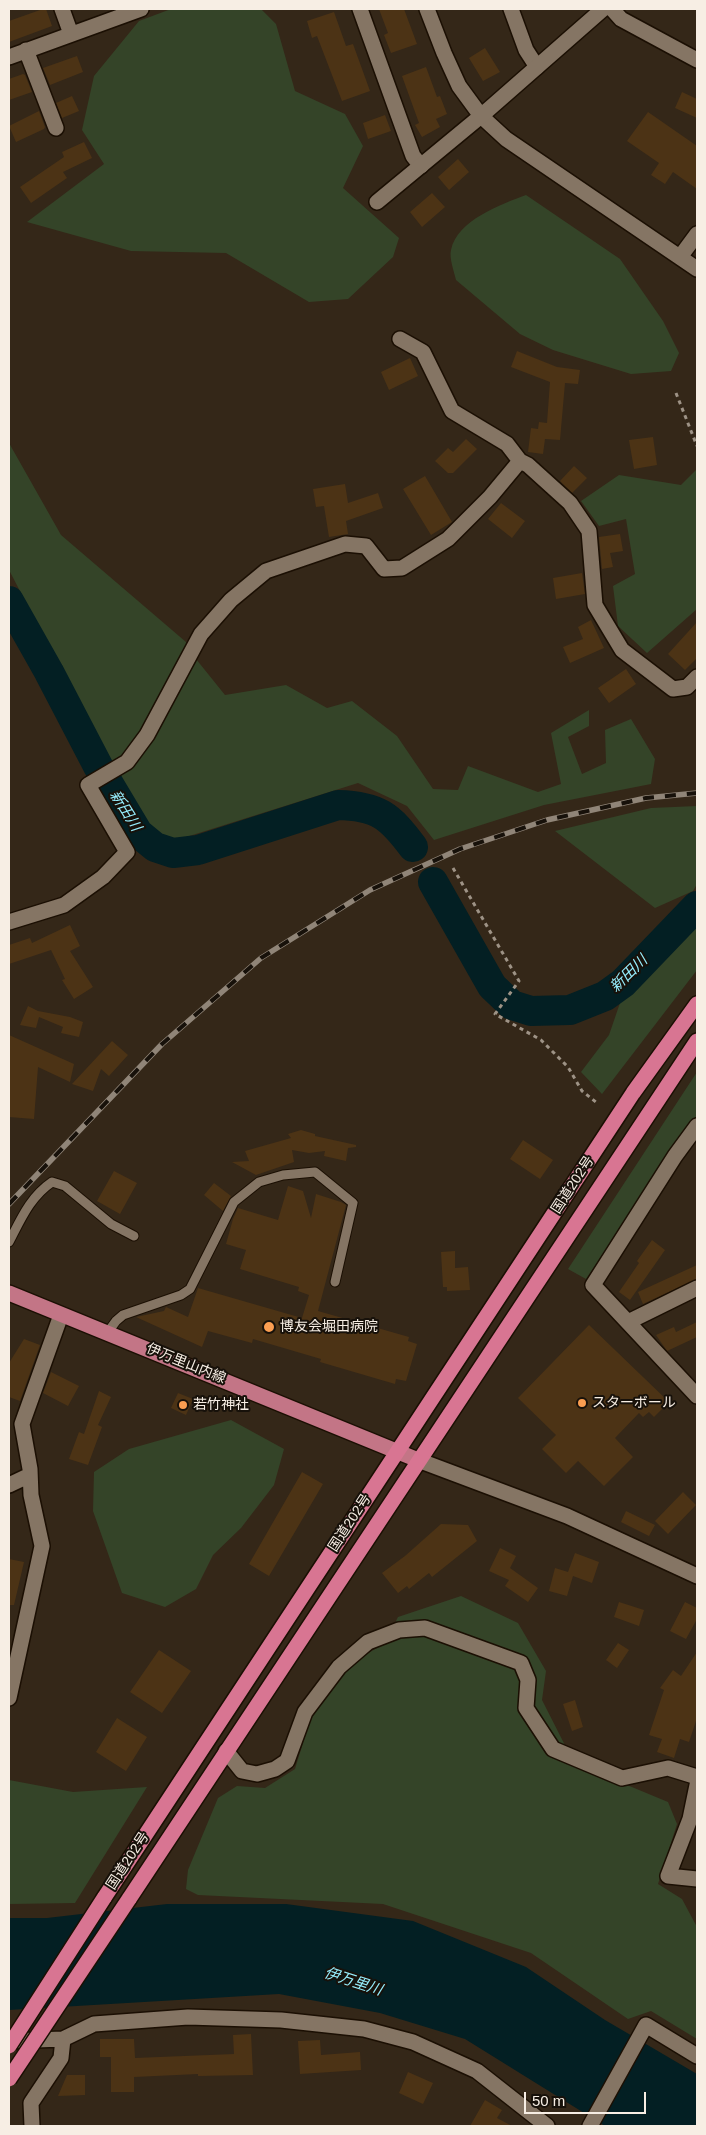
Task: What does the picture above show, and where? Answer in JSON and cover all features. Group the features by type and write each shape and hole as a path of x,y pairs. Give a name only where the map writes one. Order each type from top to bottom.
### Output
{"highway":[{"name":"国道202号","path":"9,2046 104,1898 633,1093 697,1004"},
{"name":"国道202号","path":"9,2079 697,1041"}],"main road":[{"name":"伊万里山内線","path":"9,1293 418,1460"}],"street":[{"path":"62,9 72,34"},
{"path":"9,57 141,9"},
{"path":"360,9 413,156 421,166"},
{"path":"427,9 444,54 459,86 481,116 506,140 697,269"},
{"path":"511,9 526,50 537,67"},
{"path":"377,202 481,116 603,9"},
{"path":"612,9 621,19 697,60"},
{"path":"26,50 56,128"},
{"path":"680,257 697,234"},
{"path":"400,339 423,352 452,412 506,444 520,461 528,465 570,503 590,531 595,605 622,650 673,688 687,687 697,677"},
{"path":"9,922 64,904 102,877 127,852 88,785 126,762 147,735 201,634 230,600 266,571 345,544 366,546 384,569 402,568 448,539 490,497 520,461"},
{"path":"697,1126 675,1156 593,1285 697,1396"},
{"path":"628,1322 697,1288"},
{"path":"9,1698 42,1546 31,1496 30,1475 22,1424 61,1315"},
{"path":"418,1460 568,1516 697,1576"},
{"path":"9,1485 30,1475"},
{"path":"226,1752 242,1771 256,1774 275,1770 287,1760 305,1712 339,1667 368,1642 399,1630 425,1628 521,1664 528,1680 526,1708 553,1749 622,1778 668,1768 697,1777"},
{"path":"697,1785 690,1818 668,1876 697,1879"},
{"path":"9,2041 63,2039 94,2024 188,2017 282,2020 364,2029 413,2042 477,2071 547,2126"},
{"path":"590,2126 646,2025 697,2056"},
{"path":"32,2126 31,2103 61,2058 63,2039"}],"lane":[{"path":"108,1332 123,1315 181,1295 190,1289 234,1202 254,1185 283,1175 315,1172 353,1203 335,1282"},
{"path":"9,1242 28,1206 42,1189 52,1182 65,1186 111,1224 134,1236"}],"path":[{"path":"676,392 697,446"},
{"path":"454,868 519,981 495,1014 541,1040 568,1067 582,1091 597,1103"}],"green space":[{"path":"171,9 261,9 276,24 295,91 345,114 363,146 343,188 399,238 393,257 348,299 309,302 226,253 131,251 27,222 104,164 82,130 94,76 139,21"},
{"path":"526,195 620,259 663,321 679,353 671,371 631,374 553,350 520,334 456,280 451,261 451,250 455,239 462,230 493,208"},
{"path":"9,443 61,535 186,642 196,659 225,695 286,685 327,708 352,701 397,736 433,789 458,790 468,766 538,792 561,784 551,733 589,710 589,726 568,737 582,774 606,763 605,730 631,719 655,759 651,784 544,805 434,840 407,806 358,783 183,838 164,838 142,825 9,570"},
{"path":"697,469 697,609 647,653 618,626 613,586 635,574 626,519 599,526 581,501 619,475 681,485"},
{"path":"697,806 697,884 693,891 655,908 555,831 651,808"},
{"path":"697,917 697,970 602,1094 581,1072 609,1035 621,1000"},
{"path":"697,1072 697,1117 586,1279 568,1269"},
{"path":"231,1420 284,1449 274,1485 241,1528 213,1555 196,1589 165,1607 122,1593 93,1511 94,1472 129,1449"},
{"path":"461,1596 518,1623 546,1671 542,1700 574,1763 668,1802 677,1824 658,1884 682,1899 697,1927 697,2039 651,2011 628,2019 531,1953 383,1904 198,1895 186,1889 188,1870 218,1798 237,1786 265,1788 295,1769 313,1710 352,1663 385,1643 398,1617"},
{"path":"9,1780 73,1792 147,1787 75,1903 9,1904"}],"water":[{"name":"伊万里川","path":"167,1904 286,1904 413,1921 526,1967 605,2020 697,2074 697,2126 605,2126 465,2039 380,2013 279,1994 9,2010 9,1918 47,1918"}],"building":[{"path":"46,9 52,26 9,42 9,21"},
{"path":"379,9 404,9 417,44 391,53 384,35 388,33"},
{"path":"334,12 346,46 353,44 370,91 342,101 317,36 312,38 307,21"},
{"path":"485,48 500,72 483,81 469,58"},
{"path":"77,56 83,72 50,85 43,68"},
{"path":"426,67 437,97 440,96 447,114 436,119 440,127 422,137 415,125 419,123 402,76"},
{"path":"23,74 32,92 9,100 9,79"},
{"path":"682,92 697,99 697,118 675,108"},
{"path":"72,96 79,111 62,118 56,103"},
{"path":"39,111 44,129 16,142 9,126"},
{"path":"648,112 697,146 697,189 673,172 665,184 651,175 659,163 627,141"},
{"path":"385,115 391,131 368,139 363,123"},
{"path":"84,142 92,158 63,172 67,178 31,203 20,187 64,157 62,152"},
{"path":"458,159 469,172 449,190 438,177"},
{"path":"432,193 445,207 422,227 410,212"},
{"path":"517,351 557,367 580,370 578,384 565,383 560,440 545,439 543,454 528,452 531,428 538,429 539,422 547,423 550,382 511,367"},
{"path":"410,358 418,376 389,390 381,372"},
{"path":"653,437 657,465 634,469 629,440"},
{"path":"466,439 477,449 453,473 448,473 435,461 448,448 453,452"},
{"path":"574,466 587,478 572,493 560,481"},
{"path":"425,476 452,522 431,535 403,489"},
{"path":"345,484 348,503 378,493 383,508 346,521 348,534 329,537 324,506 316,507 313,489"},
{"path":"501,503 525,521 512,538 488,519"},
{"path":"620,534 623,551 610,553 613,567 602,569 599,537"},
{"path":"582,573 585,594 556,599 553,578"},
{"path":"591,620 604,648 570,663 563,647 583,639 578,627"},
{"path":"697,622 697,658 685,670 668,654"},
{"path":"626,669 636,684 609,703 598,688"},
{"path":"70,925 80,946 70,951 93,987 74,999 62,980 65,979 51,950 9,964 9,945 30,938 32,943"},
{"path":"28,1006 38,1011 70,1017 83,1022 79,1037 61,1033 63,1027 39,1017 36,1028 20,1025"},
{"path":"9,1035 74,1064 70,1082 38,1067 34,1119 9,1117"},
{"path":"112,1041 128,1055 109,1076 101,1069 93,1091 72,1084"},
{"path":"301,1130 315,1134 315,1136 356,1145 356,1147 348,1148 346,1161 324,1156 325,1151 309,1153 292,1150 294,1162 256,1175 232,1162 249,1161 245,1151 291,1138 288,1134"},
{"path":"523,1140 553,1160 540,1179 510,1159"},
{"path":"114,1171 137,1183 120,1214 97,1201"},
{"path":"214,1183 231,1196 223,1211 204,1195"},
{"path":"288,1186 303,1191 311,1218 316,1194 346,1205 318,1311 409,1337 408,1341 417,1344 406,1381 396,1379 395,1384 320,1362 321,1359 253,1339 252,1343 208,1331 202,1347 136,1317 164,1311 166,1307 188,1317 198,1288 302,1318 309,1295 298,1291 299,1287 240,1269 246,1250 226,1244 238,1208 278,1220"},
{"path":"652,1240 665,1250 630,1300 619,1292"},
{"path":"455,1251 455,1268 468,1267 470,1290 447,1291 447,1287 443,1287 441,1252"},
{"path":"697,1265 697,1279 643,1304 638,1292"},
{"path":"697,1322 697,1337 667,1351 656,1335 674,1327 676,1332"},
{"path":"589,1325 669,1402 654,1417 649,1412 643,1417 639,1413 615,1438 633,1457 604,1486 578,1461 566,1473 542,1449 556,1435 518,1398"},
{"path":"24,1339 40,1345 20,1401 9,1397 9,1363"},
{"path":"51,1372 79,1386 68,1406 43,1393"},
{"path":"99,1391 111,1397 98,1425 102,1427 88,1465 69,1459 79,1432 84,1434"},
{"path":"178,1393 193,1399 186,1415 171,1408"},
{"path":"302,1472 323,1484 269,1576 249,1564"},
{"path":"683,1492 696,1505 668,1534 655,1521"},
{"path":"626,1511 655,1525 649,1536 621,1522"},
{"path":"441,1524 468,1525 477,1541 432,1577 429,1573 409,1589 407,1586 398,1593 382,1573 405,1556"},
{"path":"500,1548 516,1556 510,1568 538,1588 528,1602 505,1586 509,1580 489,1571"},
{"path":"575,1553 599,1562 592,1583 573,1576 567,1596 549,1591 555,1568 568,1572"},
{"path":"9,1559 24,1562 14,1605 9,1605"},
{"path":"619,1602 644,1610 639,1626 614,1617"},
{"path":"685,1602 697,1608 697,1619 686,1639 670,1631"},
{"path":"618,1643 629,1650 617,1668 606,1660"},
{"path":"159,1650 191,1671 162,1713 130,1692"},
{"path":"697,1652 697,1718 689,1742 680,1739 674,1758 657,1752 662,1739 649,1735 664,1690 660,1688 673,1670 681,1676"},
{"path":"575,1700 583,1727 572,1731 563,1704"},
{"path":"117,1718 147,1737 126,1771 96,1752"},
{"path":"251,2034 253,2075 198,2076 198,2074 134,2077 134,2092 111,2092 111,2057 100,2057 100,2039 134,2039 135,2058 234,2054 233,2035"},
{"path":"320,2040 321,2055 360,2052 361,2070 300,2074 298,2041"},
{"path":"408,2072 433,2083 423,2104 399,2093"},
{"path":"67,2075 85,2075 85,2095 58,2096"},
{"path":"485,2100 502,2110 497,2118 512,2126 470,2126"}],"waterway":[{"name":"新田川","path":"9,601 98,766 138,833 155,847 173,853 198,850 338,805 363,808 382,815 390,820 413,847"},
{"name":"新田川","path":"433,882 492,986 512,1005 531,1011 570,1010 605,996 623,983 697,906"}],"railway":[{"path":"9,1204 162,1044 261,958 370,890 460,849 547,820 646,798 697,793"}],"place":[{"name":"博友会堀田病院","path":"269,1327"},
{"name":"スターボール","path":"582,1403"},
{"name":"若竹神社","path":"183,1405"}]}
